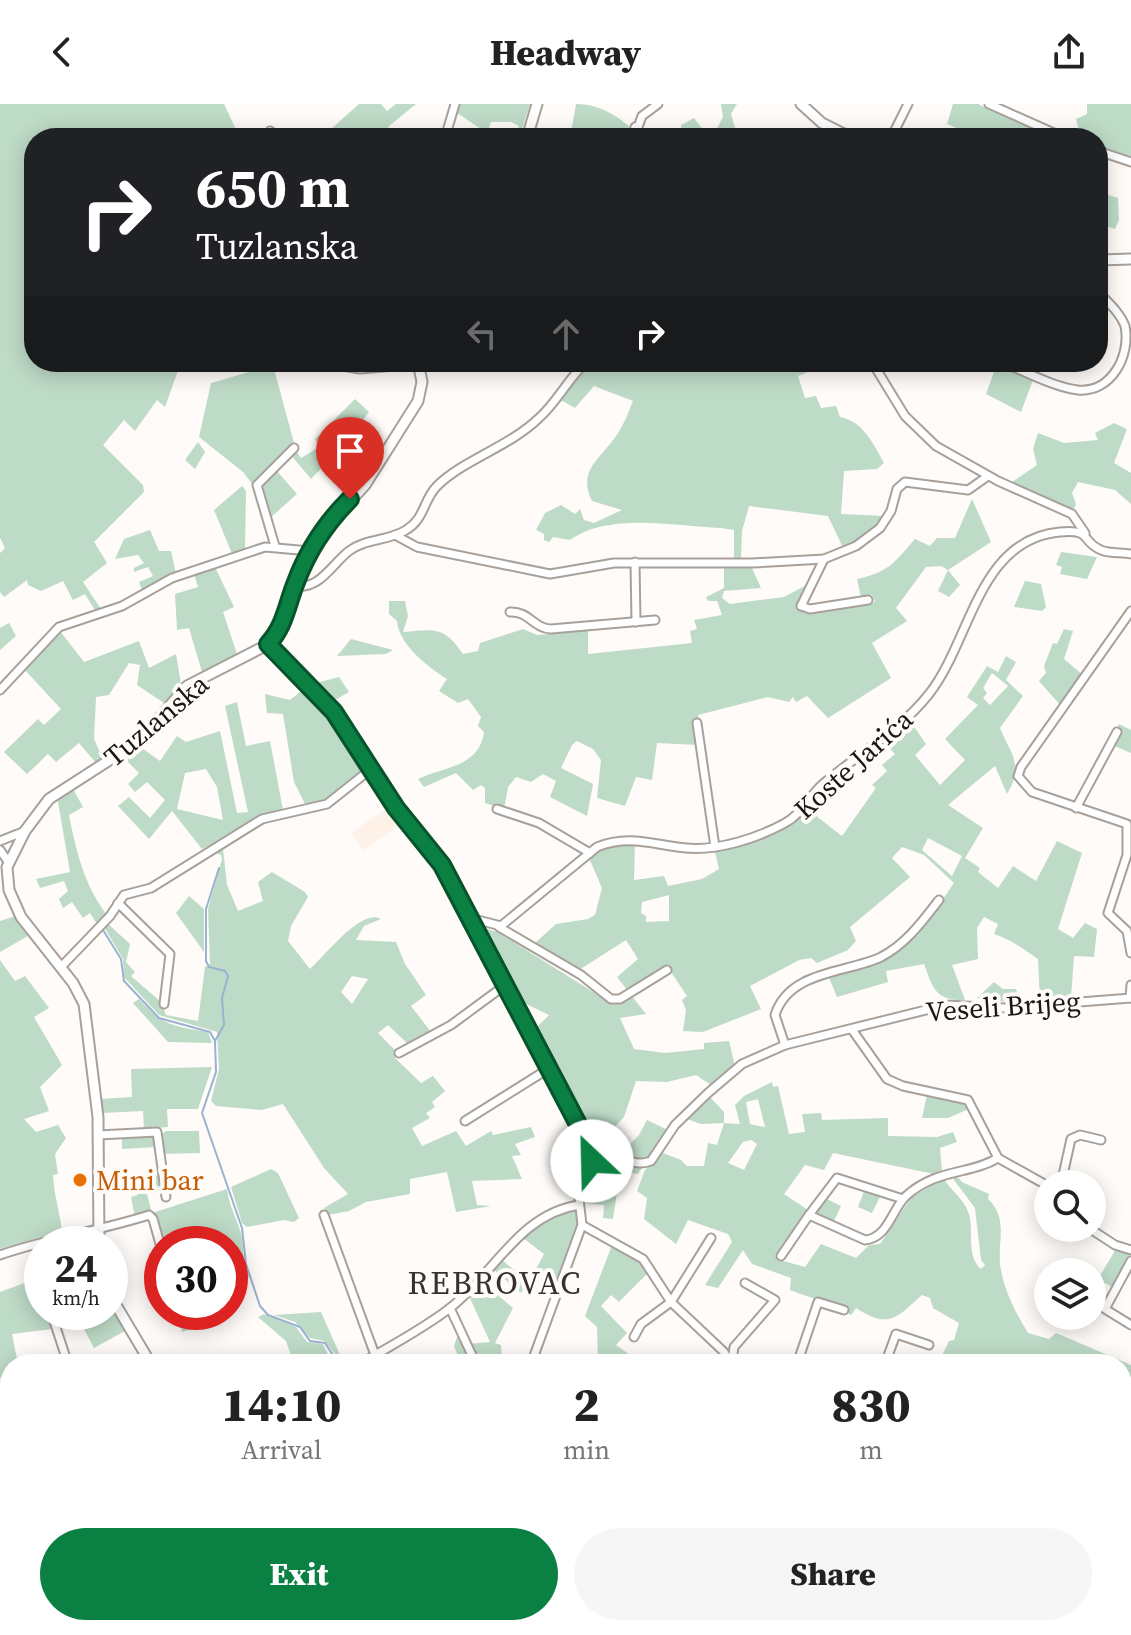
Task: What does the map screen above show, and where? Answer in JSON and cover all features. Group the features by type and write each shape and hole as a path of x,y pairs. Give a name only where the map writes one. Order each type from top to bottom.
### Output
{"street":[{"path":"448,128 455,104"},
{"path":"530,128 537,104"},
{"path":"635,127 647,110 658,104"},
{"path":"801,104 832,128"},
{"path":"896,128 908,104"},
{"path":"989,104 1043,128"},
{"path":"1108,154 1131,162"},
{"path":"1108,260 1131,259"},
{"path":"1029,372 1082,391 1107,382 1123,366 1128,338 1120,317 1108,303"},
{"path":"420,372 422,382 418,401 376,469 330,520 310,551 294,586 284,621 268,644 334,712 396,808 442,865 591,1149 592,1161 578,1189 582,1225 535,1354"},
{"path":"294,586 315,584 358,545 395,535 419,520 433,489 488,456 541,417 576,372"},
{"path":"878,372 895,402 936,446 988,476 1072,514 1102,551 1131,554"},
{"path":"275,546 257,485 294,448"},
{"path":"395,535 417,547 545,573 635,562 753,563 824,559 856,546 880,528 891,511 897,489 905,482 968,490 988,476"},
{"name":"Koste Jarića","path":"499,927 551,888 590,853 609,842 629,839 684,847 715,847 788,822 822,785 900,725 932,691 966,622 1006,555 1045,535 1085,533"},
{"path":"0,690 59,627 122,606 172,578 275,546 310,551"},
{"path":"824,559 801,606 810,609 868,600"},
{"path":"635,562 636,622"},
{"path":"1131,611 1019,771 1019,780 1032,792 1076,808 1128,819 1129,853 1108,913 1127,931 1131,953"},
{"path":"510,612 524,613 541,628 655,620"},
{"name":"Tuzlanska","path":"3,874 25,831 56,793 139,741 187,686 268,644"},
{"path":"697,723 715,847"},
{"path":"1076,808 1117,732"},
{"path":"61,967 110,916 124,895 151,888 262,819 327,804 371,769"},
{"path":"497,809 539,823 590,853"},
{"path":"0,841 25,831"},
{"path":"0,850 9,863"},
{"path":"3,874 21,917 79,992 85,1010 98,1135 98,1226"},
{"path":"785,1045 775,1015 787,996 818,976 883,956 910,936 939,900"},
{"path":"118,903 170,954 164,1004"},
{"path":"470,918 499,927 581,975 611,999 620,999 667,970"},
{"name":"Veseli Brijeg","path":"601,1156 617,1155 643,1164 651,1161 685,1114 719,1083 742,1064 785,1045 853,1031 946,1005 1004,1008 1130,998 1131,985"},
{"path":"399,1053 451,1025 504,986"},
{"path":"853,1031 887,1079 903,1086 968,1100 998,1158 1034,1178"},
{"path":"465,1121 548,1069"},
{"path":"98,1135 157,1132 166,1197"},
{"path":"1064,1170 1071,1139 1080,1135 1101,1140"},
{"path":"591,1149 601,1156 592,1161"},
{"path":"809,1215 868,1241 890,1221 903,1199 928,1181 998,1158"},
{"path":"781,1256 837,1178 903,1199"},
{"path":"377,1354 450,1308 532,1224 560,1209 579,1205"},
{"path":"112,1226 150,1215 154,1226"},
{"path":"324,1215 375,1354"},
{"path":"582,1225 643,1259 671,1302 723,1354"},
{"path":"634,1337 641,1324 671,1302 711,1238"},
{"path":"1106,1239 1130,1250 1131,1240"},
{"path":"0,1255 24,1248"},
{"path":"1131,1261 1105,1310 1131,1325"},
{"path":"733,1354 734,1347 775,1300 745,1283"},
{"path":"800,1354 818,1302 844,1310"},
{"path":"450,1308 471,1354"},
{"path":"128,1325 145,1354"},
{"path":"57,1330 65,1354"},
{"path":"889,1354 896,1334 929,1345"}],"shaded area":[{"path":"389,807 401,824 363,850 351,833"}],"green space":[{"path":"0,104 224,104 235,128 24,128 24,372 177,372 165,407 157,400 135,431 124,420 103,445 143,485 144,492 94,542 107,563 83,582 101,609 96,612 85,594 73,600 63,581 41,591 28,585 27,580 4,597 0,592 0,553 5,548 0,538"},
{"path":"359,104 381,104 387,111 396,104 416,104 389,128 332,128"},
{"path":"458,104 530,104 522,128 511,122 491,122 489,128 480,128 457,113"},
{"path":"576,104 599,108 631,128 572,128"},
{"path":"721,104 737,104 731,114 735,128 717,128 723,117"},
{"path":"953,104 978,104 1032,128 956,128 947,124"},
{"path":"1087,104 1131,104 1131,157 1108,150 1108,128 1078,128 1076,119 1087,114"},
{"path":"694,118 702,128 681,128 681,125"},
{"path":"1108,195 1118,198 1119,220 1115,229 1108,227"},
{"path":"249,372 275,372 294,443 253,485 243,472 199,437 211,383"},
{"path":"580,372 808,372 798,376 805,398 816,396 821,408 836,406 840,417 855,423 867,435 884,463 877,469 844,471 841,514 887,516 844,550 828,516 749,506 742,531 741,559 734,559 734,530 721,528 623,523 586,531 570,540 553,537 549,542 544,540 544,534 536,530 545,513 561,505 575,514 580,509 584,520 594,523 622,510 592,501 587,481 592,466 619,432 633,401 594,386 575,408 559,399 563,388"},
{"path":"994,372 1015,372 1033,380 1021,412 986,394"},
{"path":"355,399 369,412 333,460 331,458 311,479 291,455 296,451 301,458 319,447 315,439"},
{"path":"1114,423 1127,429 1114,463 1131,473 1131,504 1115,490 1078,482 1072,493 1076,504 1073,511 1009,484 1037,465 1033,449 1038,433 1064,443 1098,440 1095,433"},
{"path":"198,442 205,452 195,469 185,460"},
{"path":"276,470 297,494 269,519 261,485"},
{"path":"242,486 246,491 245,551 233,556 214,510"},
{"path":"972,499 991,542 948,570 941,566 926,567 896,608 907,621 872,643 891,678 828,718 807,696 796,702 793,697 789,702 768,697 698,715 699,720 695,721 698,745 657,743 652,780 636,777 625,806 597,798 601,760 593,749 577,741 561,768 593,784 587,816 550,797 556,781 543,774 531,782 516,777 508,787 504,809 485,803 485,788 481,785 473,790 456,773 424,787 418,779 468,759 481,744 484,732 478,726 481,717 468,699 458,703 439,691 447,679 423,662 409,647 397,621 389,614 389,601 405,601 408,616 403,632 438,631 450,638 463,654 478,651 480,643 523,629 537,635 588,630 588,654 692,643 690,631 697,629 694,620 722,615 717,601 708,601 706,597 724,588 724,566 751,566 761,588 724,591 722,598 730,604 784,597 810,583 797,603 803,610 812,612 875,602 872,595 861,597 857,579 890,565 915,539 930,546 937,538 955,538"},
{"path":"150,530 159,551 171,551 176,574 142,590 139,582 153,576 148,567 134,572 134,568 144,563 138,555 115,559 124,539"},
{"path":"1061,552 1097,557 1087,579 1060,574 1062,567 1056,565"},
{"path":"215,567 234,607 223,612 237,654 202,672 189,628 177,630 175,594 198,587 194,574"},
{"path":"948,570 960,585 949,597 938,591"},
{"path":"1025,581 1041,584 1046,607 1042,611 1014,607"},
{"path":"9,623 16,636 0,650 0,628"},
{"path":"1064,629 1073,631 1064,659 1083,675 1061,706 1039,681 1046,673 1044,666 1053,643 1057,644"},
{"path":"60,631 84,662 139,641 149,668 176,654 181,684 164,703 137,685 140,665 129,663 109,695 96,697 94,739 103,759 96,763 79,743 56,762 48,754 27,774 4,752 38,719 44,725 61,709 24,669"},
{"path":"351,639 393,650 386,654 337,656"},
{"path":"1006,656 1016,662 1006,680 1023,696 1000,728 1014,761 1012,784 1007,794 995,766 948,805 983,828 965,858 980,868 978,872 998,888 1013,866 1036,881 1057,841 1082,853 1058,929 1073,938 1085,923 1097,929 1094,957 1074,956 1071,998 1040,1000 1038,959 994,934 998,924 984,917 977,928 978,959 952,965 965,1000 948,998 937,992 924,964 886,971 888,982 837,997 828,975 881,960 918,935 954,883 924,855 902,847 892,858 910,877 850,927 856,941 848,950 817,963 811,958 799,960 750,986 761,1009 703,1032 683,1031 686,1010 682,1000 687,996 667,966 628,991 617,977 638,959 626,940 579,970 534,944 556,924 595,915 602,888 589,858 607,846 635,842 634,880 664,876 668,886 702,879 719,869 714,848 790,825 806,808 842,836 876,788 872,785 887,771 882,765 895,754 885,743 910,721 926,744 915,755 940,785 965,760 945,739 978,705 967,697 987,666 998,672","holes":["992,673 1008,686 990,705 983,698 987,693 983,688","928,838 962,856 952,876 922,850","669,895 669,921 646,922 646,916 641,913 642,902"]},
{"path":"339,677 349,692 330,703 312,684"},
{"path":"306,687 347,736 365,765 349,786 306,806 294,782 283,714 267,713 265,694 290,700"},
{"path":"237,702 246,746 270,741 283,810 251,821 202,849 172,811 149,839 118,806 129,797 150,818 165,800 147,782 135,792 128,784 139,773 124,758 139,746 160,761 177,736 186,742 220,731 237,813 248,812 225,706","holes":["206,769 217,787 223,820 177,809 185,773"]},
{"path":"1119,724 1131,730 1131,753 1112,745"},
{"path":"72,787 83,807 69,815 78,855 87,881 108,916 98,926 90,913 83,918 72,902 63,908 59,899 68,891 64,881 40,888 36,879 70,872 57,796"},
{"path":"223,849 227,885 238,911 263,901 258,882 272,872 305,892 308,897 291,926 288,941 310,969 354,926 373,917 381,919 364,926 356,940 396,942 405,964 426,995 411,1006 431,1032 408,1044 388,1025 378,1033 397,1052 395,1058 421,1083 433,1076 445,1091 432,1102 435,1107 426,1113 430,1118 412,1128 422,1146 456,1131 466,1146 491,1131 493,1135 531,1127 535,1137 515,1144 521,1155 512,1156 522,1179 472,1181 477,1205 491,1206 456,1212 447,1172 410,1179 410,1194 366,1202 349,1211 328,1215 324,1208 348,1194 324,1168 283,1104 262,1110 216,1106 211,1101 219,1069 217,1032 159,1015 124,977 123,959 104,927 107,923 130,944 126,962 135,972 131,976 161,1002 166,1015 198,1021 205,967 210,964 208,909 222,859 221,855 213,852","holes":["352,976 368,979 352,1004 341,992"]},
{"path":"189,896 204,909 204,952 176,913"},
{"path":"16,916 28,936 0,952 0,921"},
{"path":"480,927 497,932 611,1003 631,995 646,1014 620,1018 634,1049 665,1053 704,1049 704,1043 729,1041 735,1066 711,1085 696,1075 667,1082 636,1081 624,1117 595,1149 584,1136 531,1033 549,1015 514,998 476,931"},
{"path":"0,960 15,981 25,976 49,1008 34,1017 62,1065 40,1087 49,1111 24,1119 36,1132 58,1125 66,1138 55,1154 58,1174 53,1175 61,1226 24,1226 24,1242 0,1249"},
{"path":"994,982 1003,989 1016,989 1021,1004 977,998"},
{"path":"139,999 155,1015 169,1023 208,1032 212,1043 168,1042 133,1003"},
{"path":"212,1067 198,1109 167,1109 168,1127 144,1129 143,1111 102,1113 99,1099 132,1097 131,1069"},
{"path":"772,1082 773,1087 778,1086 789,1134 805,1132 802,1114 821,1113 822,1120 888,1118 888,1136 937,1137 953,1132 957,1142 940,1148 942,1171 934,1174 833,1153 824,1170 805,1165 784,1194 808,1210 776,1259 805,1267 821,1244 856,1258 869,1245 880,1244 911,1198 943,1178 967,1208 974,1257 981,1269 985,1265 981,1260 975,1208 951,1176 955,1174 962,1182 989,1194 988,1199 1000,1221 1000,1264 1004,1282 1028,1333 1049,1339 1056,1333 1105,1354 943,1354 949,1341 954,1340 959,1323 933,1308 930,1298 922,1295 892,1318 877,1318 856,1308 851,1315 790,1290 791,1278 752,1264 743,1250 718,1288 705,1285 732,1242 728,1234 688,1220 676,1244 644,1219 647,1198 637,1191 645,1170 663,1153 681,1160 687,1166 704,1166 708,1143 717,1145 724,1123 740,1124 735,1105 744,1096","holes":["758,1099 765,1127 750,1124 746,1102","751,1140 757,1144 744,1170 728,1163 743,1142"]},
{"path":"927,1095 959,1098 971,1108 948,1118 922,1118"},
{"path":"709,1096 724,1112 724,1123 701,1124 684,1118"},
{"path":"647,1120 670,1131 661,1149 644,1163 620,1154 639,1135"},
{"path":"166,1131 199,1131 200,1153 162,1154 161,1135"},
{"path":"153,1134 156,1147 122,1149 122,1136"},
{"path":"608,1158 642,1168 638,1174 632,1173 619,1179 613,1219 603,1218 604,1205 583,1203 587,1176"},
{"path":"271,1169 278,1173 299,1218 294,1222 284,1220 246,1226 242,1223 231,1187"},
{"path":"159,1175 162,1190 147,1194 152,1213 227,1189 238,1226 158,1226 156,1219 135,1217 131,1197 138,1195 133,1179"},
{"path":"865,1189 881,1195 872,1213 858,1207"},
{"path":"823,1197 841,1206 833,1223 815,1215"},
{"path":"573,1209 579,1215 578,1227 556,1283 534,1273 544,1254 523,1238 539,1224"},
{"path":"612,1245 641,1261 649,1272 619,1302 611,1295 601,1306 627,1333 616,1345 629,1354 598,1354 597,1327 585,1316"},
{"path":"1116,1249 1130,1254 1112,1287 1106,1284 1106,1266"},
{"path":"502,1260 527,1281 521,1293 494,1270"},
{"path":"24,1283 24,1330 44,1330 12,1334 16,1354 0,1354 0,1292"},
{"path":"483,1283 513,1308 495,1343 501,1345 502,1354 473,1354 468,1344 490,1342 469,1296"},
{"path":"321,1312 340,1354 335,1354 324,1341 310,1338 295,1322 274,1315"},
{"path":"264,1314 296,1327 307,1342 323,1344 328,1354 291,1354 286,1341 258,1317"},
{"path":"85,1330 125,1331 94,1348"},
{"path":"458,1334 468,1354 457,1354 454,1346"}],"waterway":[{"path":"219,868 206,909 206,961 209,967 225,971 228,976 222,998 224,1025 215,1041 216,1072 202,1113 242,1228 246,1264 260,1306 268,1315 300,1327 310,1341 325,1343 332,1354"},
{"path":"103,930 121,959 124,981 159,1018 210,1032 215,1041"}],"place":[{"name":"Mini bar","path":"80,1180"}],"district":[{"name":"REBROVAC","path":"495,1283"}],"route":[{"path":"350,499 330,520 314,544 294,586 284,621 268,644 334,712 396,808 442,865 580,1135 591,1149 592,1161"}]}
